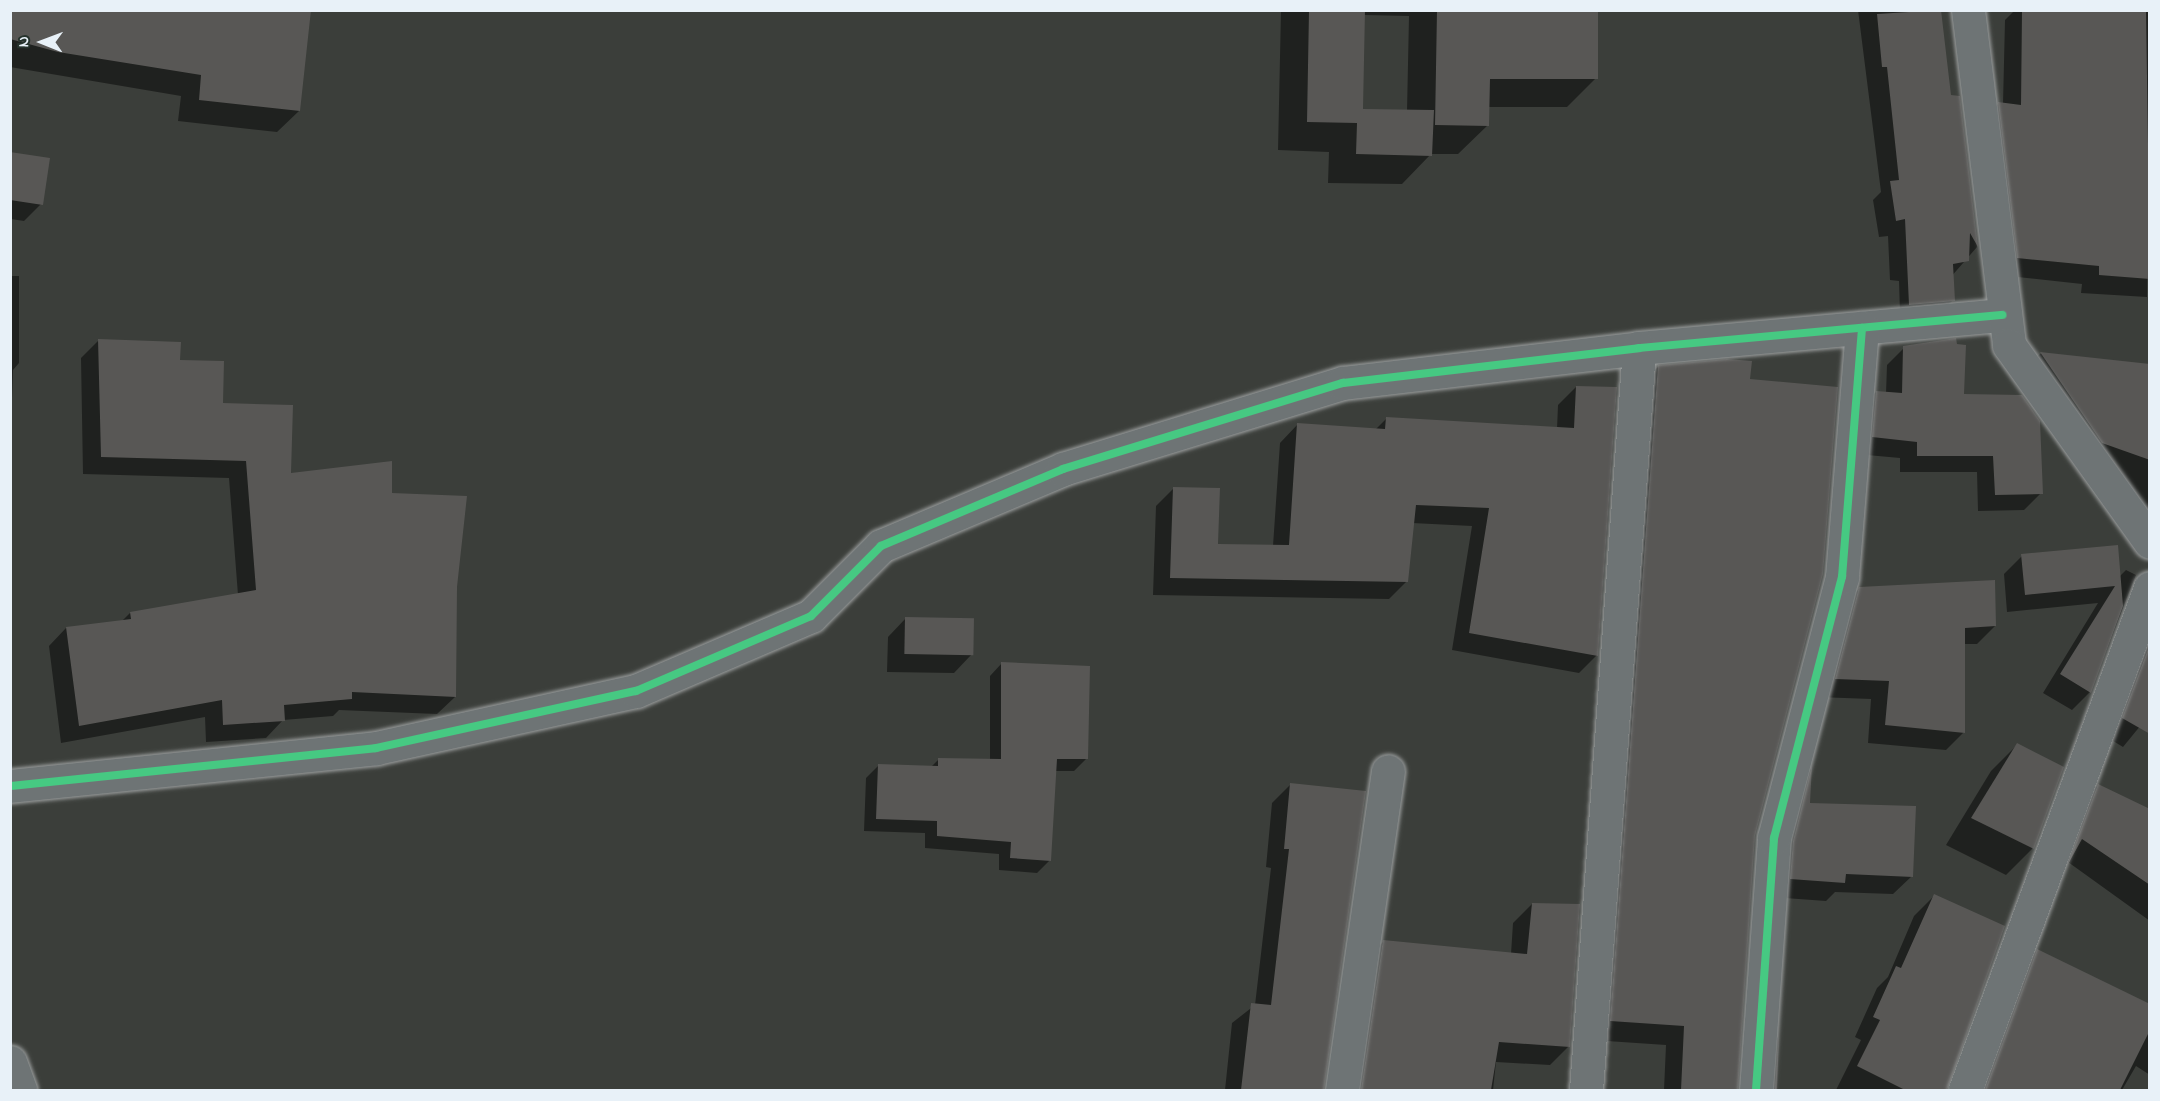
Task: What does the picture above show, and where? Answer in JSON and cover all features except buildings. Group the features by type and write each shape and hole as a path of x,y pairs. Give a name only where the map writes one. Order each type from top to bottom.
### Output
{"street":[{"path":"1968,10 2003,315 2009,345 2150,542"},
{"path":"10,786 376,748 636,691 811,616 881,546 1063,469 1343,383 1639,348 2003,315"},
{"path":"1756,1090 1774,838 1842,577 1862,328"},
{"path":"1586,1090 1639,348"},
{"path":"1965,1090 2150,588"},
{"path":"1342,1090 1388,771"},
{"path":"10,1062 20,1090"}],"cycle path":[{"path":"10,786 376,748 636,691 811,616 881,546 1063,469 1343,383 1639,348 2003,315"},
{"path":"1756,1090 1774,838 1842,577 1862,328"}]}
